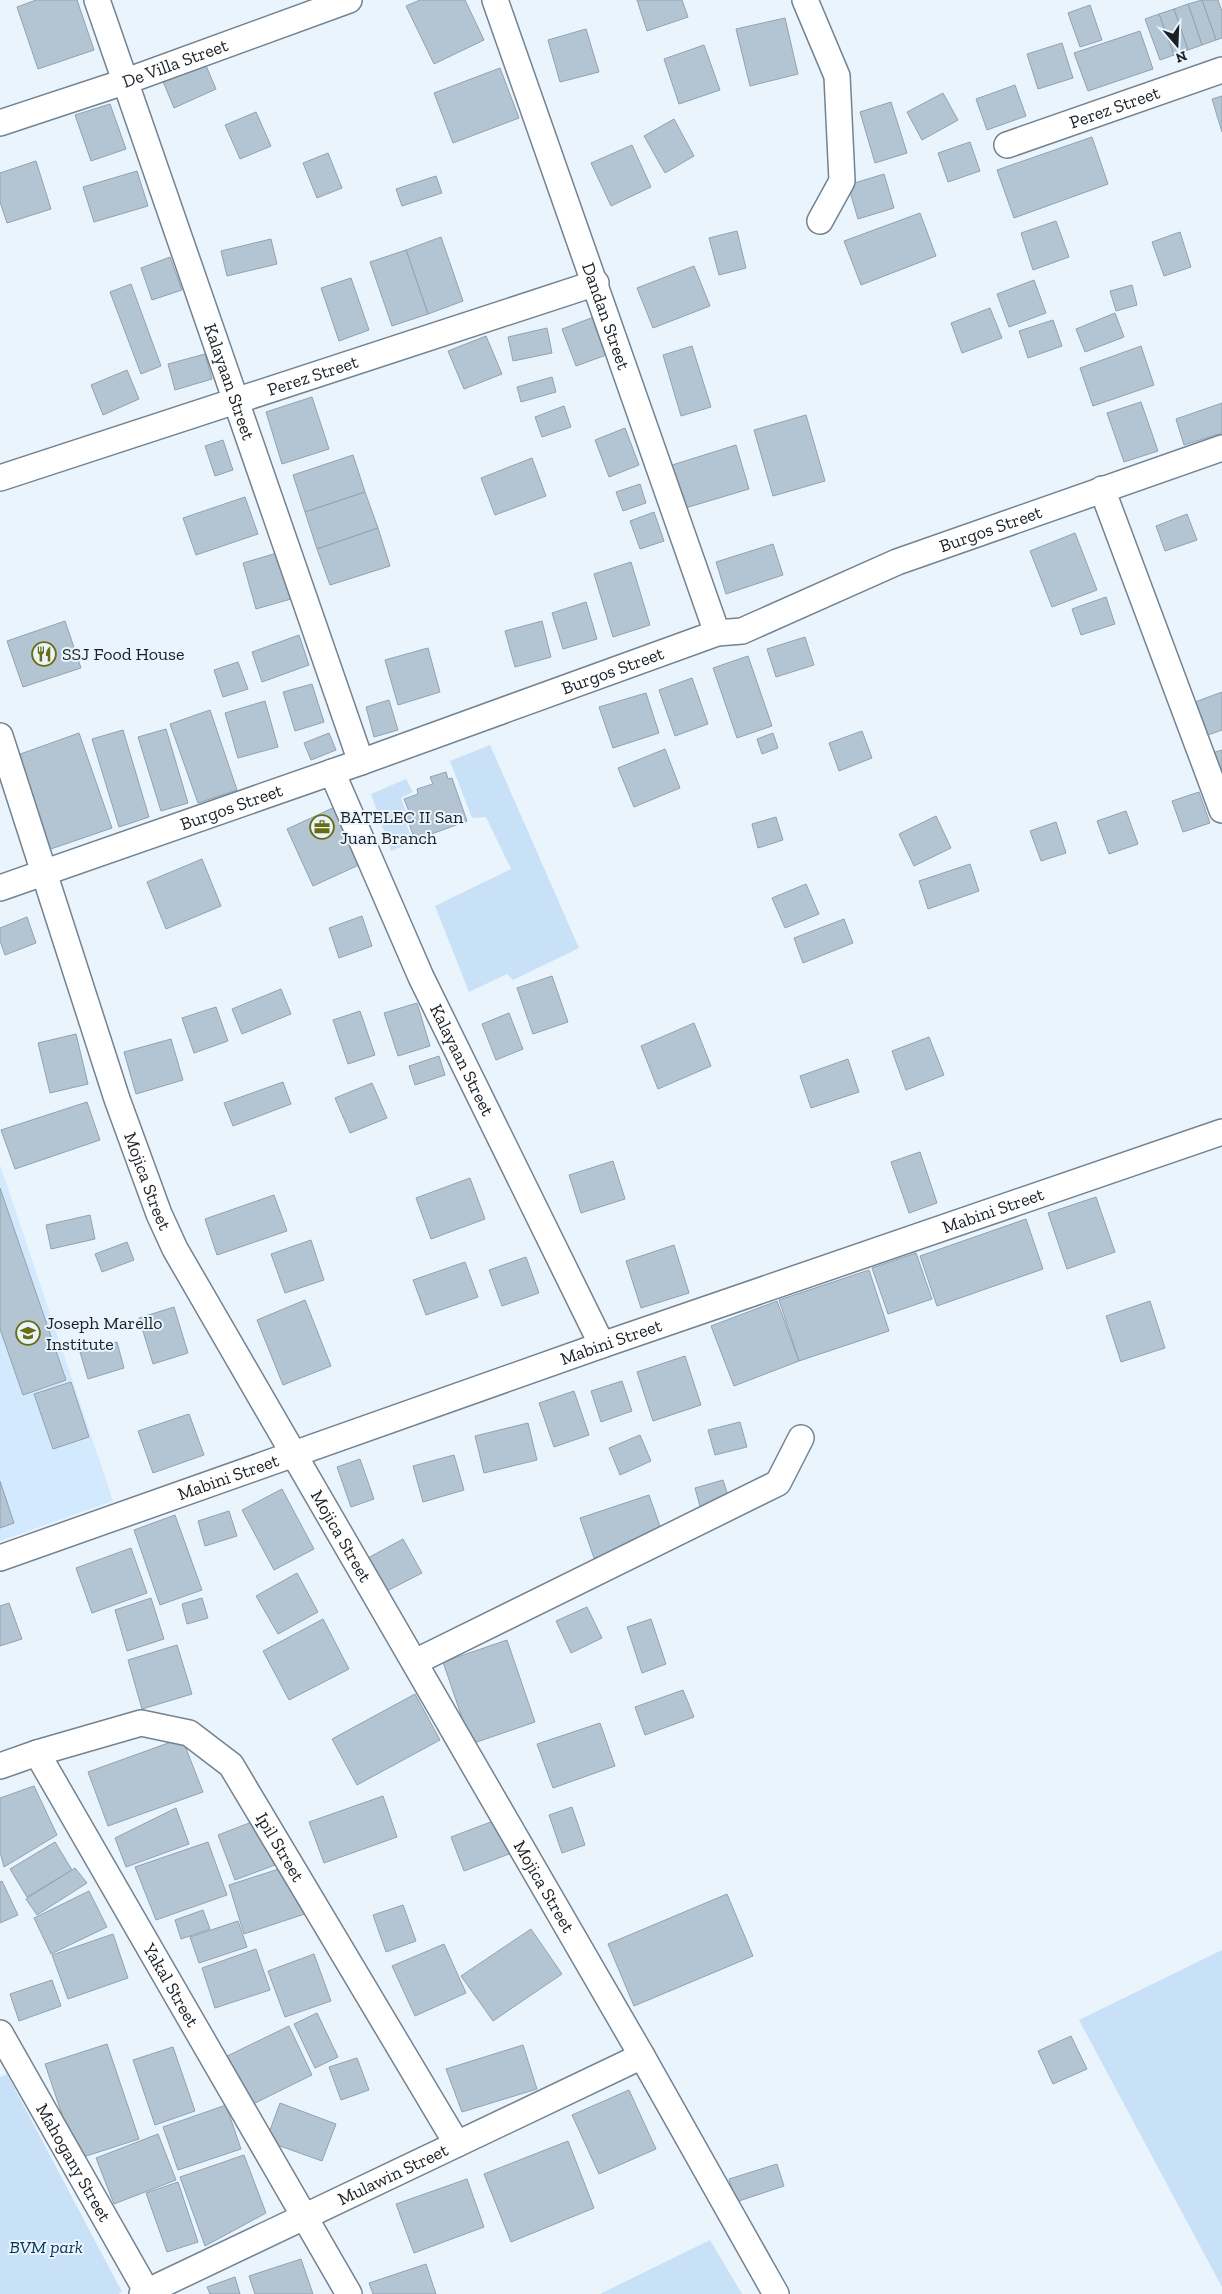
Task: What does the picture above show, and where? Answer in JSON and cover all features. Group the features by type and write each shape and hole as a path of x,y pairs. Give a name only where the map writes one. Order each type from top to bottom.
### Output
{"street":[{"name":"Kalayaan Street","path":"96,0 361,762"},
{"name":"De Villa Street","path":"0,123 124,82 350,0"},
{"name":"Dandan Street","path":"495,0 718,633"},
{"path":"805,0 837,76 842,181 820,222"},
{"name":"Perez Street","path":"1007,145 1222,70"},
{"name":"Perez Street","path":"0,478 596,283"},
{"name":"Burgos Street","path":"0,888 361,762 718,633 742,631 897,562 1222,448"},
{"path":"1102,489 1222,810"},
{"name":"Mojica Street","path":"0,736 117,1099 158,1214 175,1250 642,2056 776,2294"},
{"name":"Kalayaan Street","path":"332,772 421,976 602,1344"},
{"name":"Mabini Street","path":"0,1558 295,1455 602,1344 1222,1132"},
{"path":"415,1662 778,1482 801,1438"},
{"name":"Ipil Street","path":"0,1766 37,1753 141,1723 189,1733 231,1765 457,2144"},
{"name":"Yakal Street","path":"37,1753 349,2294"},
{"name":"Mahogany Street","path":"0,2033 145,2293"},
{"name":"Mulawin Street","path":"145,2293 642,2056"}],"shaded area":[{"name":"Joseph Marello Institute","path":"0,1165 113,1501 0,1541"}],"green space":[{"path":"490,745 579,948 513,980 507,974 469,992 435,906 511,869 486,817 472,818 450,761"},
{"path":"406,779 413,792 401,798 406,811 402,812 413,842 391,851 371,794"},
{"path":"1222,1950 1222,2287 1079,2020"},
{"name":"BVM park","path":"7,2074 122,2292 118,2294 0,2294 0,2077"},
{"path":"710,2240 742,2294 600,2294"}],"building":[{"path":"36,0 77,0 94,50 38,69 17,7"},
{"path":"420,0 465,0 484,40 434,64 406,6"},
{"path":"637,0 682,0 688,17 647,31"},
{"path":"1202,0 1218,0 1222,11 1222,38 1216,40"},
{"path":"1202,0 1216,40 1202,45 1188,4"},
{"path":"1188,4 1202,45 1188,50 1174,9"},
{"path":"1090,5 1102,40 1080,47 1068,13"},
{"path":"1174,9 1188,50 1174,55 1159,14"},
{"path":"1159,14 1174,55 1160,60 1145,19"},
{"path":"785,18 798,74 750,86 736,29"},
{"path":"586,29 599,72 560,82 548,40"},
{"path":"1140,31 1153,69 1088,91 1074,53"},
{"path":"1062,43 1073,78 1038,89 1027,54"},
{"path":"704,45 720,90 679,104 664,59"},
{"path":"204,61 216,89 174,108 162,79"},
{"path":"500,68 519,118 453,143 434,93"},
{"path":"1015,85 1026,116 987,130 976,99"},
{"path":"943,93 958,120 922,140 907,112"},
{"path":"1222,96 1222,132 1212,99"},
{"path":"891,102 907,153 875,163 860,112"},
{"path":"110,104 126,149 91,161 75,115"},
{"path":"256,112 271,146 240,159 225,125"},
{"path":"674,119 694,156 665,173 644,136"},
{"path":"1092,137 1108,184 1014,218 997,170"},
{"path":"970,142 980,171 948,182 938,153"},
{"path":"632,145 651,187 611,206 591,163"},
{"path":"328,153 342,188 317,198 303,163"},
{"path":"36,161 51,209 7,223 0,202 0,173"},
{"path":"137,171 148,206 94,222 83,187"},
{"path":"884,174 894,208 858,219 848,185"},
{"path":"436,176 442,193 402,206 396,189"},
{"path":"920,213 936,256 861,285 844,241"},
{"path":"1056,221 1069,257 1033,270 1021,233"},
{"path":"737,231 746,268 719,275 709,238"},
{"path":"1180,232 1191,267 1164,276 1152,242"},
{"path":"441,237 463,301 428,314 406,250"},
{"path":"271,239 277,264 227,276 221,251"},
{"path":"406,250 428,314 392,326 370,262"},
{"path":"170,257 182,290 152,300 141,268"},
{"path":"694,266 710,306 653,328 637,288"},
{"path":"351,278 369,330 339,341 321,288"},
{"path":"1034,280 1046,313 1009,327 997,294"},
{"path":"131,284 161,366 141,374 110,292"},
{"path":"1132,285 1137,305 1116,311 1110,291"},
{"path":"990,308 1002,338 962,353 951,323"},
{"path":"1115,313 1124,337 1085,352 1076,329"},
{"path":"594,317 609,354 576,366 562,329"},
{"path":"1053,320 1062,346 1028,358 1019,331"},
{"path":"547,328 552,353 513,361 508,337"},
{"path":"486,336 502,374 464,389 448,351"},
{"path":"692,346 711,407 681,416 663,355"},
{"path":"1141,346 1154,385 1093,406 1080,368"},
{"path":"205,354 212,379 175,390 168,364"},
{"path":"127,370 139,399 103,415 91,385"},
{"path":"552,377 556,392 521,402 517,387"},
{"path":"312,397 329,449 282,464 266,412"},
{"path":"1141,402 1158,451 1124,462 1107,413"},
{"path":"1222,403 1222,433 1184,445 1176,419"},
{"path":"564,406 571,427 542,437 535,417"},
{"path":"806,415 825,481 773,496 754,430"},
{"path":"625,428 639,465 609,477 595,440"},
{"path":"223,440 233,470 215,476 205,446"},
{"path":"736,445 749,489 682,509 669,466"},
{"path":"353,455 365,492 305,512 293,475"},
{"path":"532,458 546,496 495,515 481,478"},
{"path":"640,484 646,503 623,511 616,492"},
{"path":"365,492 378,528 317,549 305,512"},
{"path":"245,497 258,534 196,555 183,518"},
{"path":"654,512 664,541 640,549 630,521"},
{"path":"1187,514 1197,540 1165,551 1156,526"},
{"path":"378,528 390,566 330,585 317,549"},
{"path":"1075,533 1097,590 1052,607 1030,551"},
{"path":"773,544 783,575 726,594 716,562"},
{"path":"277,553 291,599 256,609 243,563"},
{"path":"631,562 650,625 613,637 594,574"},
{"path":"1106,597 1115,624 1081,635 1072,609"},
{"path":"586,602 597,639 563,649 552,613"},
{"name":"SSJ Food House","path":"65,621 81,668 23,687 7,641"},
{"path":"542,621 551,657 515,667 505,631"},
{"path":"299,635 309,665 262,682 252,652"},
{"path":"805,637 814,665 776,677 767,649"},
{"path":"428,648 440,692 398,705 385,660"},
{"path":"748,656 772,726 737,738 713,668"},
{"path":"238,662 248,689 223,697 214,670"},
{"path":"692,678 708,724 675,736 659,690"},
{"path":"312,684 324,722 295,731 283,692"},
{"path":"1222,692 1222,730 1208,735 1195,702"},
{"path":"646,693 659,733 613,748 599,707"},
{"path":"389,700 398,730 374,737 366,707"},
{"path":"265,701 278,747 238,758 225,713"},
{"path":"210,710 237,790 198,803 170,724"},
{"path":"166,729 188,803 161,811 138,737"},
{"path":"123,730 149,817 119,827 92,739"},
{"path":"862,731 872,758 839,771 829,743"},
{"path":"79,733 112,828 45,851 12,757"},
{"path":"329,733 336,750 311,760 304,743"},
{"path":"773,733 778,748 762,754 757,739"},
{"path":"665,749 680,788 634,807 618,768"},
{"path":"1222,750 1222,783 1212,753"},
{"path":"446,772 448,779 452,778 467,821 415,840 406,815 410,814 404,799 418,794 417,789 433,784 430,777"},
{"path":"1199,792 1210,823 1183,832 1172,801"},
{"path":"335,807 361,864 313,886 287,829"},
{"path":"1126,811 1138,844 1109,854 1097,821"},
{"path":"936,816 951,848 914,866 899,834"},
{"path":"776,817 783,840 758,848 752,824"},
{"path":"1056,822 1066,853 1041,861 1030,831"},
{"path":"202,859 221,906 166,929 147,882"},
{"path":"970,864 979,891 928,909 919,881"},
{"path":"806,884 819,914 785,928 772,898"},
{"path":"362,916 372,946 339,958 329,928"},
{"path":"27,917 36,943 5,955 0,941 0,928"},
{"path":"844,919 853,943 803,963 794,938"},
{"path":"552,976 568,1022 533,1034 517,988"},
{"path":"281,989 291,1014 242,1034 232,1009"},
{"path":"417,1003 430,1046 398,1056 384,1013"},
{"path":"216,1007 228,1041 194,1053 182,1018"},
{"path":"360,1011 375,1055 348,1064 333,1020"},
{"path":"509,1013 523,1049 496,1060 482,1024"},
{"path":"694,1023 711,1066 658,1089 641,1046"},
{"path":"76,1034 88,1084 50,1093 38,1043"},
{"path":"929,1037 944,1075 906,1090 892,1051"},
{"path":"171,1039 183,1080 136,1094 124,1052"},
{"path":"439,1056 445,1075 415,1085 409,1066"},
{"path":"848,1059 859,1092 811,1108 800,1076"},
{"path":"283,1082 291,1104 233,1126 224,1103"},
{"path":"372,1083 387,1118 350,1133 335,1098"},
{"path":"87,1102 100,1140 15,1169 1,1130"},
{"path":"920,1152 937,1203 909,1213 891,1162"},
{"path":"613,1161 625,1199 581,1213 569,1175"},
{"path":"470,1178 485,1219 431,1239 416,1198"},
{"path":"0,1188 66,1380 23,1395 0,1329"},
{"path":"274,1195 287,1231 217,1255 205,1219"},
{"path":"1096,1197 1115,1252 1067,1269 1048,1213"},
{"path":"90,1215 95,1239 51,1249 46,1225"},
{"path":"1026,1219 1043,1269 937,1306 920,1256"},
{"path":"311,1240 324,1280 285,1293 271,1254"},
{"path":"127,1242 134,1260 102,1272 95,1254"},
{"path":"674,1245 689,1293 641,1308 626,1261"},
{"path":"916,1253 932,1299 888,1314 872,1268"},
{"path":"526,1257 539,1293 502,1306 489,1270"},
{"path":"465,1262 478,1297 426,1315 413,1280"},
{"path":"869,1270 889,1331 799,1361 779,1300"},
{"path":"305,1300 331,1366 283,1385 257,1320"},
{"path":"777,1301 799,1361 734,1386 711,1326"},
{"path":"1150,1301 1165,1348 1121,1362 1106,1316"},
{"path":"174,1307 188,1353 153,1364 139,1318"},
{"path":"117,1342 124,1368 88,1379 80,1352"},
{"path":"685,1356 701,1405 653,1421 637,1372"},
{"path":"622,1381 632,1411 601,1422 591,1391"},
{"path":"71,1382 89,1437 53,1449 34,1394"},
{"path":"574,1391 589,1435 554,1447 539,1403"},
{"path":"189,1414 204,1455 153,1473 138,1431"},
{"path":"740,1422 747,1447 715,1455 708,1430"},
{"path":"528,1423 537,1460 484,1473 475,1436"},
{"path":"640,1435 651,1461 620,1475 609,1448"},
{"path":"454,1455 464,1490 423,1502 413,1466"},
{"path":"360,1459 374,1499 351,1507 337,1467"},
{"path":"723,1480 730,1502 701,1510 695,1488"},
{"path":"0,1481 14,1523 0,1528"},
{"path":"282,1489 314,1549 274,1570 242,1510"},
{"path":"649,1495 663,1535 594,1558 580,1518"},
{"path":"229,1511 237,1536 205,1546 198,1521"},
{"path":"175,1515 202,1590 160,1605 134,1530"},
{"path":"403,1539 422,1573 387,1591 368,1558"},
{"path":"131,1548 147,1593 92,1613 76,1568"},
{"path":"297,1573 318,1612 278,1634 256,1596"},
{"path":"151,1598 164,1639 127,1651 115,1610"},
{"path":"202,1598 208,1618 187,1624 182,1604"},
{"path":"9,1603 22,1639 0,1646 0,1606"},
{"path":"587,1607 602,1638 571,1653 556,1621"},
{"path":"323,1619 349,1669 289,1700 263,1651"},
{"path":"651,1619 666,1664 642,1673 627,1627"},
{"path":"507,1640 535,1722 471,1744 443,1662"},
{"path":"177,1645 192,1694 142,1709 128,1660"},
{"path":"683,1690 694,1717 645,1735 635,1707"},
{"path":"415,1694 440,1740 357,1785 332,1739"},
{"path":"600,1723 615,1766 553,1788 537,1744"},
{"path":"182,1738 203,1792 108,1826 88,1772"},
{"path":"34,1786 57,1835 4,1867 0,1852 0,1798"},
{"path":"383,1796 397,1837 324,1863 309,1822"},
{"path":"572,1807 585,1845 562,1853 549,1815"},
{"path":"176,1808 189,1844 126,1867 115,1838"},
{"path":"257,1820 275,1865 235,1880 218,1835"},
{"path":"496,1820 509,1854 464,1871 451,1837"},
{"path":"55,1842 72,1870 27,1897 10,1869"},
{"path":"208,1842 227,1895 156,1920 135,1867"},
{"path":"285,1867 311,1912 244,1934 229,1885"},
{"path":"75,1868 87,1883 37,1915 26,1899"},
{"path":"2,1881 18,1915 0,1923 0,1882"},
{"path":"89,1891 107,1927 51,1954 34,1918"},
{"path":"727,1894 753,1956 634,2006 608,1944"},
{"path":"403,1905 416,1941 386,1952 373,1915"},
{"path":"203,1910 210,1929 181,1939 175,1920"},
{"path":"238,1921 247,1947 199,1963 190,1937"},
{"path":"531,1929 562,1974 493,2021 461,1976"},
{"path":"113,1934 128,1978 68,1999 52,1955"},
{"path":"444,1944 466,1993 415,2016 392,1966"},
{"path":"256,1949 270,1990 215,2008 202,1968"},
{"path":"314,1954 331,2001 285,2017 268,1971"},
{"path":"52,1980 61,2006 19,2021 10,1994"},
{"path":"317,2013 338,2057 315,2068 294,2024"},
{"path":"289,2026 312,2075 243,2109 219,2060"},
{"path":"1071,2036 1087,2069 1053,2084 1038,2051"},
{"path":"107,2044 139,2139 77,2159 45,2064"},
{"path":"523,2045 537,2089 462,2112 446,2069"},
{"path":"173,2047 195,2111 155,2125 133,2060"},
{"path":"357,2058 369,2090 341,2100 329,2067"},
{"path":"629,2090 656,2149 599,2174 572,2115"},
{"path":"280,2103 336,2124 322,2161 266,2141"},
{"path":"226,2105 241,2149 178,2170 163,2127"},
{"path":"158,2134 176,2180 114,2204 96,2158"},
{"path":"568,2141 594,2208 511,2242 484,2174"},
{"path":"244,2155 266,2213 205,2246 180,2177"},
{"path":"777,2164 784,2186 736,2202 729,2179"},
{"path":"467,2179 484,2227 414,2253 396,2204"},
{"path":"178,2182 198,2242 167,2252 146,2193"},
{"path":"301,2259 313,2294 255,2294 249,2276"},
{"path":"426,2264 436,2294 373,2294 369,2283"},
{"path":"235,2277 240,2294 210,2294 207,2287"}],"place":[{"name":"SSJ Food House","path":"44,654"},
{"name":"BATELEC II San Juan Branch","path":"322,827"},
{"name":"Joseph Marello Institute","path":"28,1333"}]}
